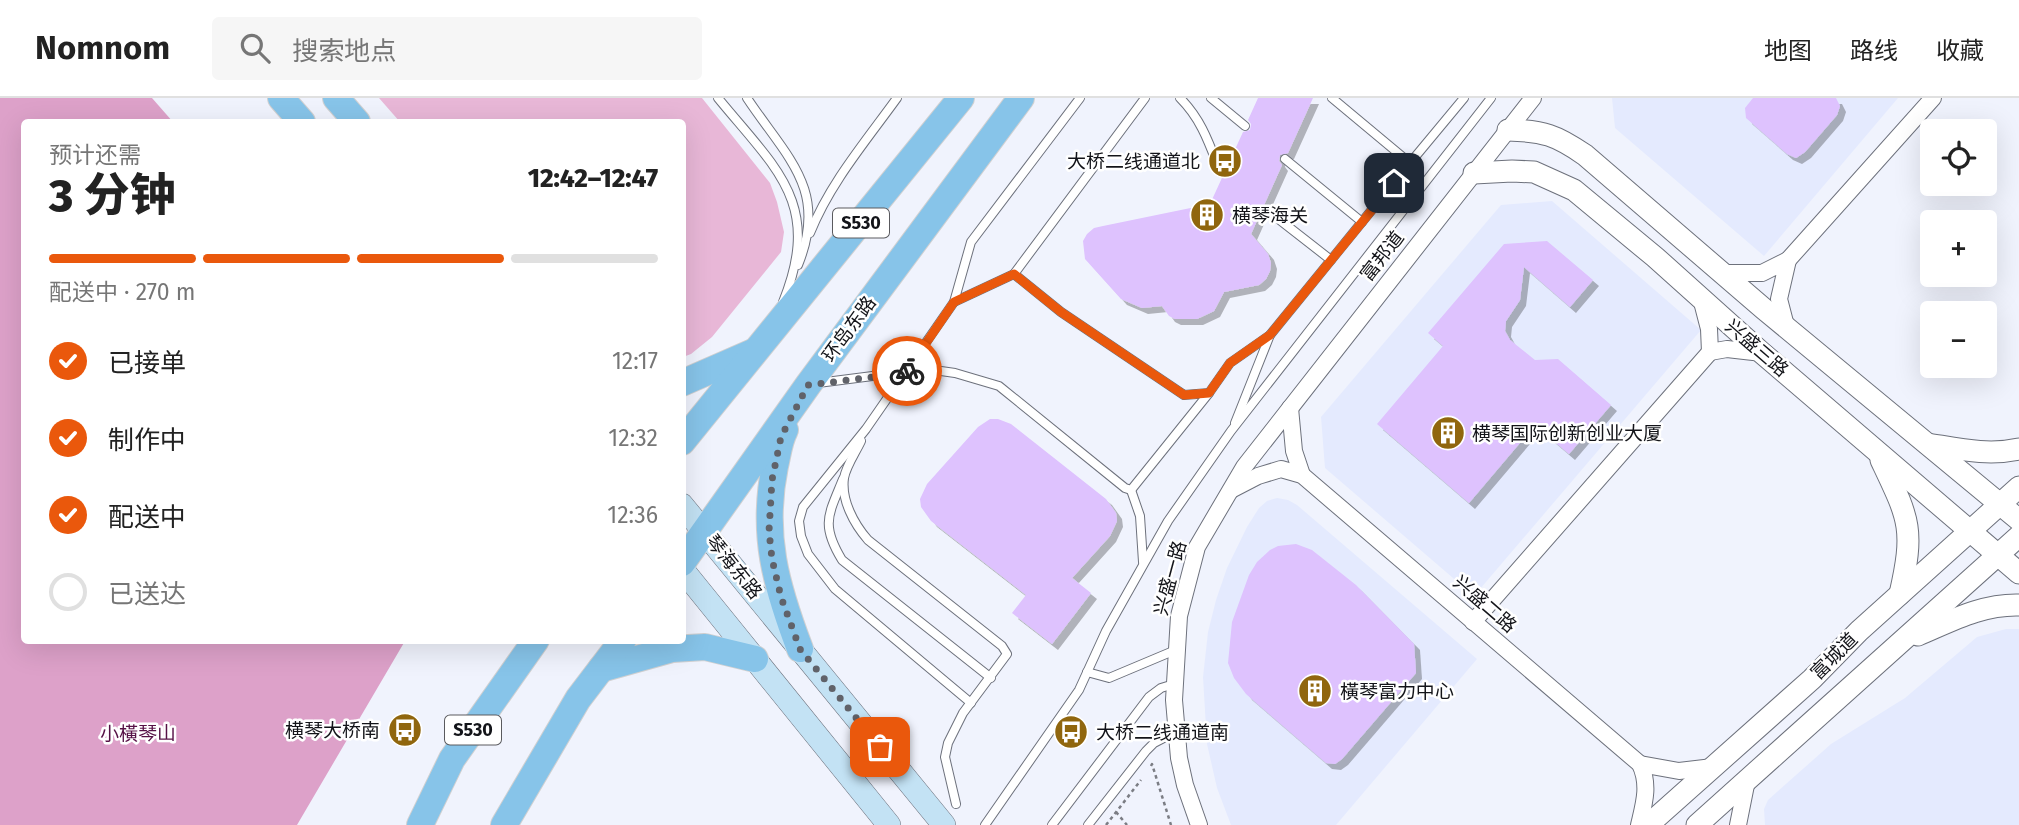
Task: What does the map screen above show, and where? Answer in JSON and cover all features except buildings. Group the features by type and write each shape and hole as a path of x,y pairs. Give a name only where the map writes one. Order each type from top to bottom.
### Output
{"main road":[{"path":"281,98 299,119"},
{"path":"336,98 354,119"},
{"name":"S530","path":"686,437 961,98"},
{"name":"环岛东路","path":"686,558 808,385 1021,98"},
{"path":"686,381 761,348"},
{"path":"800,649 781,597 769,531 772,480 781,437 808,385"},
{"name":"琴海东路","path":"686,510 944,825"},
{"path":"686,574 889,825"},
{"name":"S530","path":"420,825 452,759 533,644"},
{"path":"505,825 578,699 620,644"},
{"path":"601,669 672,649 705,648 755,659"}],"street":[{"name":"富邦道","path":"1290,408 1533,98"},
{"path":"1725,273 1762,273 1788,260 1933,98"},
{"name":"兴盛三路","path":"1508,130 1529,130 1558,136 1585,155 2019,520"},
{"name":"兴盛三路","path":"1474,173 1511,170 1534,172 1574,190 2019,573"},
{"path":"1786,326 1779,299 1788,260"},
{"path":"1701,298 1709,329 1710,352"},
{"path":"1473,622 1710,352 1727,349 1762,353"},
{"path":"1290,408 1294,451 1302,475"},
{"name":"兴盛一路","path":"1199,825 1185,785 1175,732 1174,684 1179,616 1198,547 1244,467 1290,408"},
{"path":"1927,443 1976,452 1992,453 2019,449"},
{"path":"1877,452 1903,505 1909,531 1908,558 1900,594"},
{"path":"1229,492 1258,476 1281,469 1302,475"},
{"name":"兴盛二路","path":"1302,475 1640,764"},
{"name":"富城道","path":"1648,825 1812,679 1900,594 2019,488"},
{"name":"富城道","path":"1697,825 2019,536"},
{"path":"1900,642 1990,606 2019,605"},
{"path":"1640,764 1679,771 1713,767"},
{"path":"1639,825 1646,792 1645,775 1640,764"},
{"path":"1738,825 1746,780"}],"lane":[{"path":"718,98 782,176 794,205 799,232 789,285"},
{"path":"747,98 802,177 808,209 802,254"},
{"path":"761,348 826,198 897,98"},
{"path":"971,703 835,589 808,554 799,521 803,507 866,429 954,302 971,242 1080,98"},
{"path":"954,302 1014,274 1145,98"},
{"path":"1180,98 1193,111 1205,131 1218,166"},
{"path":"1211,98 1245,126"},
{"path":"1332,98 1410,163"},
{"path":"1131,490 1230,363 1270,335 1464,98"},
{"path":"985,825 1079,690 1106,631 1168,521 1231,431 1491,98"},
{"path":"1285,159 1362,222"},
{"path":"1272,214 1331,260"},
{"path":"1014,274 1061,312 1184,395 1209,393"},
{"path":"1231,431 1270,335"},
{"path":"808,385 927,369 955,373 999,386 1125,488 1131,490"},
{"path":"866,429 844,477 828,522 831,542 842,560 991,678"},
{"path":"844,477 850,513 863,534 1006,650 1006,659 962,713 948,743 945,757 957,804"},
{"path":"1131,490 1140,516 1143,562"},
{"path":"1087,672 1109,678 1178,649"},
{"path":"1052,825 1149,697 1161,688 1174,684"},
{"path":"1088,825 1146,751 1154,743 1175,732"}],"path":[{"path":"1106,825 1153,764 1171,825"},
{"path":"1116,812 1127,825"}],"shaded area":[{"path":"379,98 702,98 770,183 784,232 781,252 712,337 686,356 686,119 397,119"},
{"path":"1612,98 1898,98 1764,256 1615,128"},
{"name":"横琴国际创新创业大厦","path":"1552,201 1701,330 1474,596 1325,468 1321,417 1501,205"},
{"name":"橫琴富力中心","path":"1277,498 1297,505 1477,659 1336,825 1231,825 1217,788 1207,744 1203,677 1208,632 1216,600 1227,568 1247,527 1259,508 1267,501"},
{"path":"2006,629 2019,629 2019,825 1765,825 1764,809 1768,800 1831,744 1905,698 1977,637"}],"green space":[{"name":"小橫琴山","path":"0,98 152,98 170,119 21,119 21,644 403,644 297,825 0,825"}],"way so far":[{"path":"880,747 800,649 781,597 772,559 769,531 772,480 781,437 808,385 907,371"}],"place":[{"name":"大桥二线通道北","path":"1225,161"},
{"name":"横琴海关","path":"1207,215"},
{"name":"横琴国际创新创业大厦","path":"1448,433"},
{"name":"橫琴富力中心","path":"1315,691"},
{"name":"横琴大桥南","path":"405,730"},
{"name":"大桥二线通道南","path":"1071,732"}],"route":[{"path":"907,371 954,302 1014,274 1061,312 1184,395 1209,393 1230,363 1270,335 1394,183"}]}
